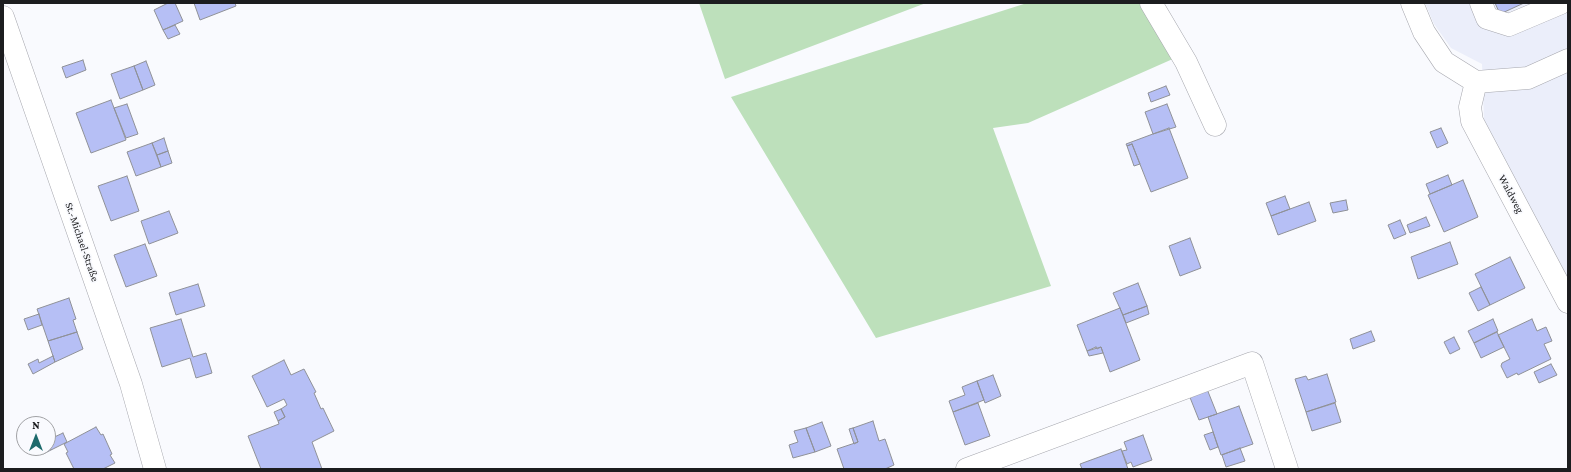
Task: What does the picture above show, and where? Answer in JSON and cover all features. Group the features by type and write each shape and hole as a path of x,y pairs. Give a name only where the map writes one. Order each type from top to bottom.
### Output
{"street":[{"path":"1151,3 1186,62 1215,125"},
{"path":"1412,3 1424,32 1444,62 1476,82 1528,78 1568,60"},
{"path":"1482,3 1487,18 1509,25 1561,3"},
{"name":"St.-Michael-Straße","path":"3,17 131,384 155,469"},
{"name":"Waldweg","path":"1476,82 1470,107 1472,121 1568,302"},
{"path":"967,469 1252,363 1287,469"}],"shaded area":[{"path":"1425,3 1568,3 1568,278 1484,120 1482,64 1451,48 1434,24"}],"green space":[{"path":"699,3 926,3 725,79"},
{"path":"1027,3 1141,3 1175,58 1028,123 993,128 1051,286 876,338 731,97"}],"building":[{"path":"168,3 175,3 183,21 163,30 154,10"},
{"path":"194,3 235,3 236,6 200,20"},
{"path":"1495,3 1524,3 1500,14"},
{"path":"175,25 180,34 168,39 163,30"},
{"path":"83,60 86,70 66,78 62,67"},
{"path":"146,61 155,85 143,90 134,66"},
{"path":"134,66 143,90 120,99 111,74"},
{"path":"1166,86 1170,95 1151,102 1148,93"},
{"path":"111,100 126,140 91,153 76,113"},
{"path":"127,104 138,134 126,138 114,108"},
{"path":"1167,104 1176,127 1153,134 1145,112"},
{"path":"1169,128 1188,178 1151,192 1132,144 1127,146 1126,144"},
{"path":"1441,128 1448,143 1437,148 1430,132"},
{"path":"164,138 168,151 157,155 152,143"},
{"path":"152,143 161,167 136,176 127,152"},
{"path":"1132,144 1140,164 1134,166 1127,146"},
{"path":"168,151 172,163 161,167 157,155"},
{"path":"1448,175 1452,185 1430,194 1426,184"},
{"path":"127,176 139,211 111,221 98,186"},
{"path":"1463,180 1478,217 1444,232 1428,195"},
{"path":"1285,196 1290,209 1271,216 1266,203"},
{"path":"1346,200 1348,210 1333,213 1330,203"},
{"path":"1309,202 1316,221 1278,235 1271,216"},
{"path":"169,211 178,233 149,244 141,221"},
{"path":"1426,217 1430,226 1410,233 1407,225"},
{"path":"1400,220 1406,234 1394,239 1388,225"},
{"path":"1190,238 1201,268 1180,276 1169,246"},
{"path":"1450,242 1458,264 1418,279 1411,257"},
{"path":"145,244 157,276 126,287 114,255"},
{"path":"1510,257 1525,288 1490,305 1475,274"},
{"path":"1138,283 1147,306 1123,315 1113,293"},
{"path":"198,284 205,306 176,315 169,293"},
{"path":"1481,287 1490,305 1478,311 1469,293"},
{"path":"69,298 76,319 73,320 77,332 48,341 37,309"},
{"path":"1147,306 1149,314 1126,323 1123,315"},
{"path":"1120,308 1140,360 1110,372 1101,347 1087,351 1077,325"},
{"path":"39,314 42,325 28,330 24,319"},
{"path":"181,319 193,357 206,353 212,373 196,378 190,358 162,367 150,328"},
{"path":"1493,319 1498,331 1474,343 1468,331"},
{"path":"1532,319 1537,331 1546,327 1552,341 1544,344 1551,359 1518,375 1517,373 1507,378 1501,366 1502,363 1510,359 1498,335"},
{"path":"1371,331 1375,341 1353,349 1350,339"},
{"path":"77,332 83,349 55,362 48,341"},
{"path":"1497,332 1504,347 1481,358 1474,343"},
{"path":"1454,337 1460,349 1450,354 1444,342"},
{"path":"1096,347 1097,349 1101,347 1103,353 1089,356 1087,351"},
{"path":"53,356 55,362 33,374 28,364 38,359 39,363"},
{"path":"284,360 291,375 304,369 316,392 314,393 321,409 323,408 334,431 312,442 322,469 261,469 248,436 279,424 278,421 285,417 281,409 287,405 284,399 267,407 252,376"},
{"path":"1551,364 1557,375 1539,383 1534,372"},
{"path":"1327,374 1336,402 1306,412 1295,379 1306,376 1308,380"},
{"path":"993,375 1001,396 985,403 977,381"},
{"path":"977,381 984,400 953,412 949,401 965,395 962,387"},
{"path":"1207,389 1217,414 1199,420 1189,395"},
{"path":"978,403 990,436 965,445 953,412"},
{"path":"1335,403 1341,422 1312,431 1306,412"},
{"path":"1239,406 1253,444 1221,455 1208,417"},
{"path":"281,409 285,417 278,421 274,412"},
{"path":"873,421 879,441 885,439 894,465 885,469 844,469 837,449 858,442 853,428"},
{"path":"822,422 831,446 815,452 806,428"},
{"path":"96,427 101,435 103,434 112,454 110,455 115,463 103,469 74,469 66,453 68,452 64,444"},
{"path":"806,428 815,452 793,458 789,445 798,442 794,431"},
{"path":"853,428 858,442 854,444 849,429"},
{"path":"1213,432 1218,447 1210,450 1204,435"},
{"path":"63,433 67,442 56,448 56,436"},
{"path":"1143,435 1152,460 1133,467 1131,462 1127,464 1122,451 1127,450 1124,442"},
{"path":"1240,448 1245,461 1226,467 1222,455"},
{"path":"1121,449 1128,469 1082,469 1080,464"}]}
